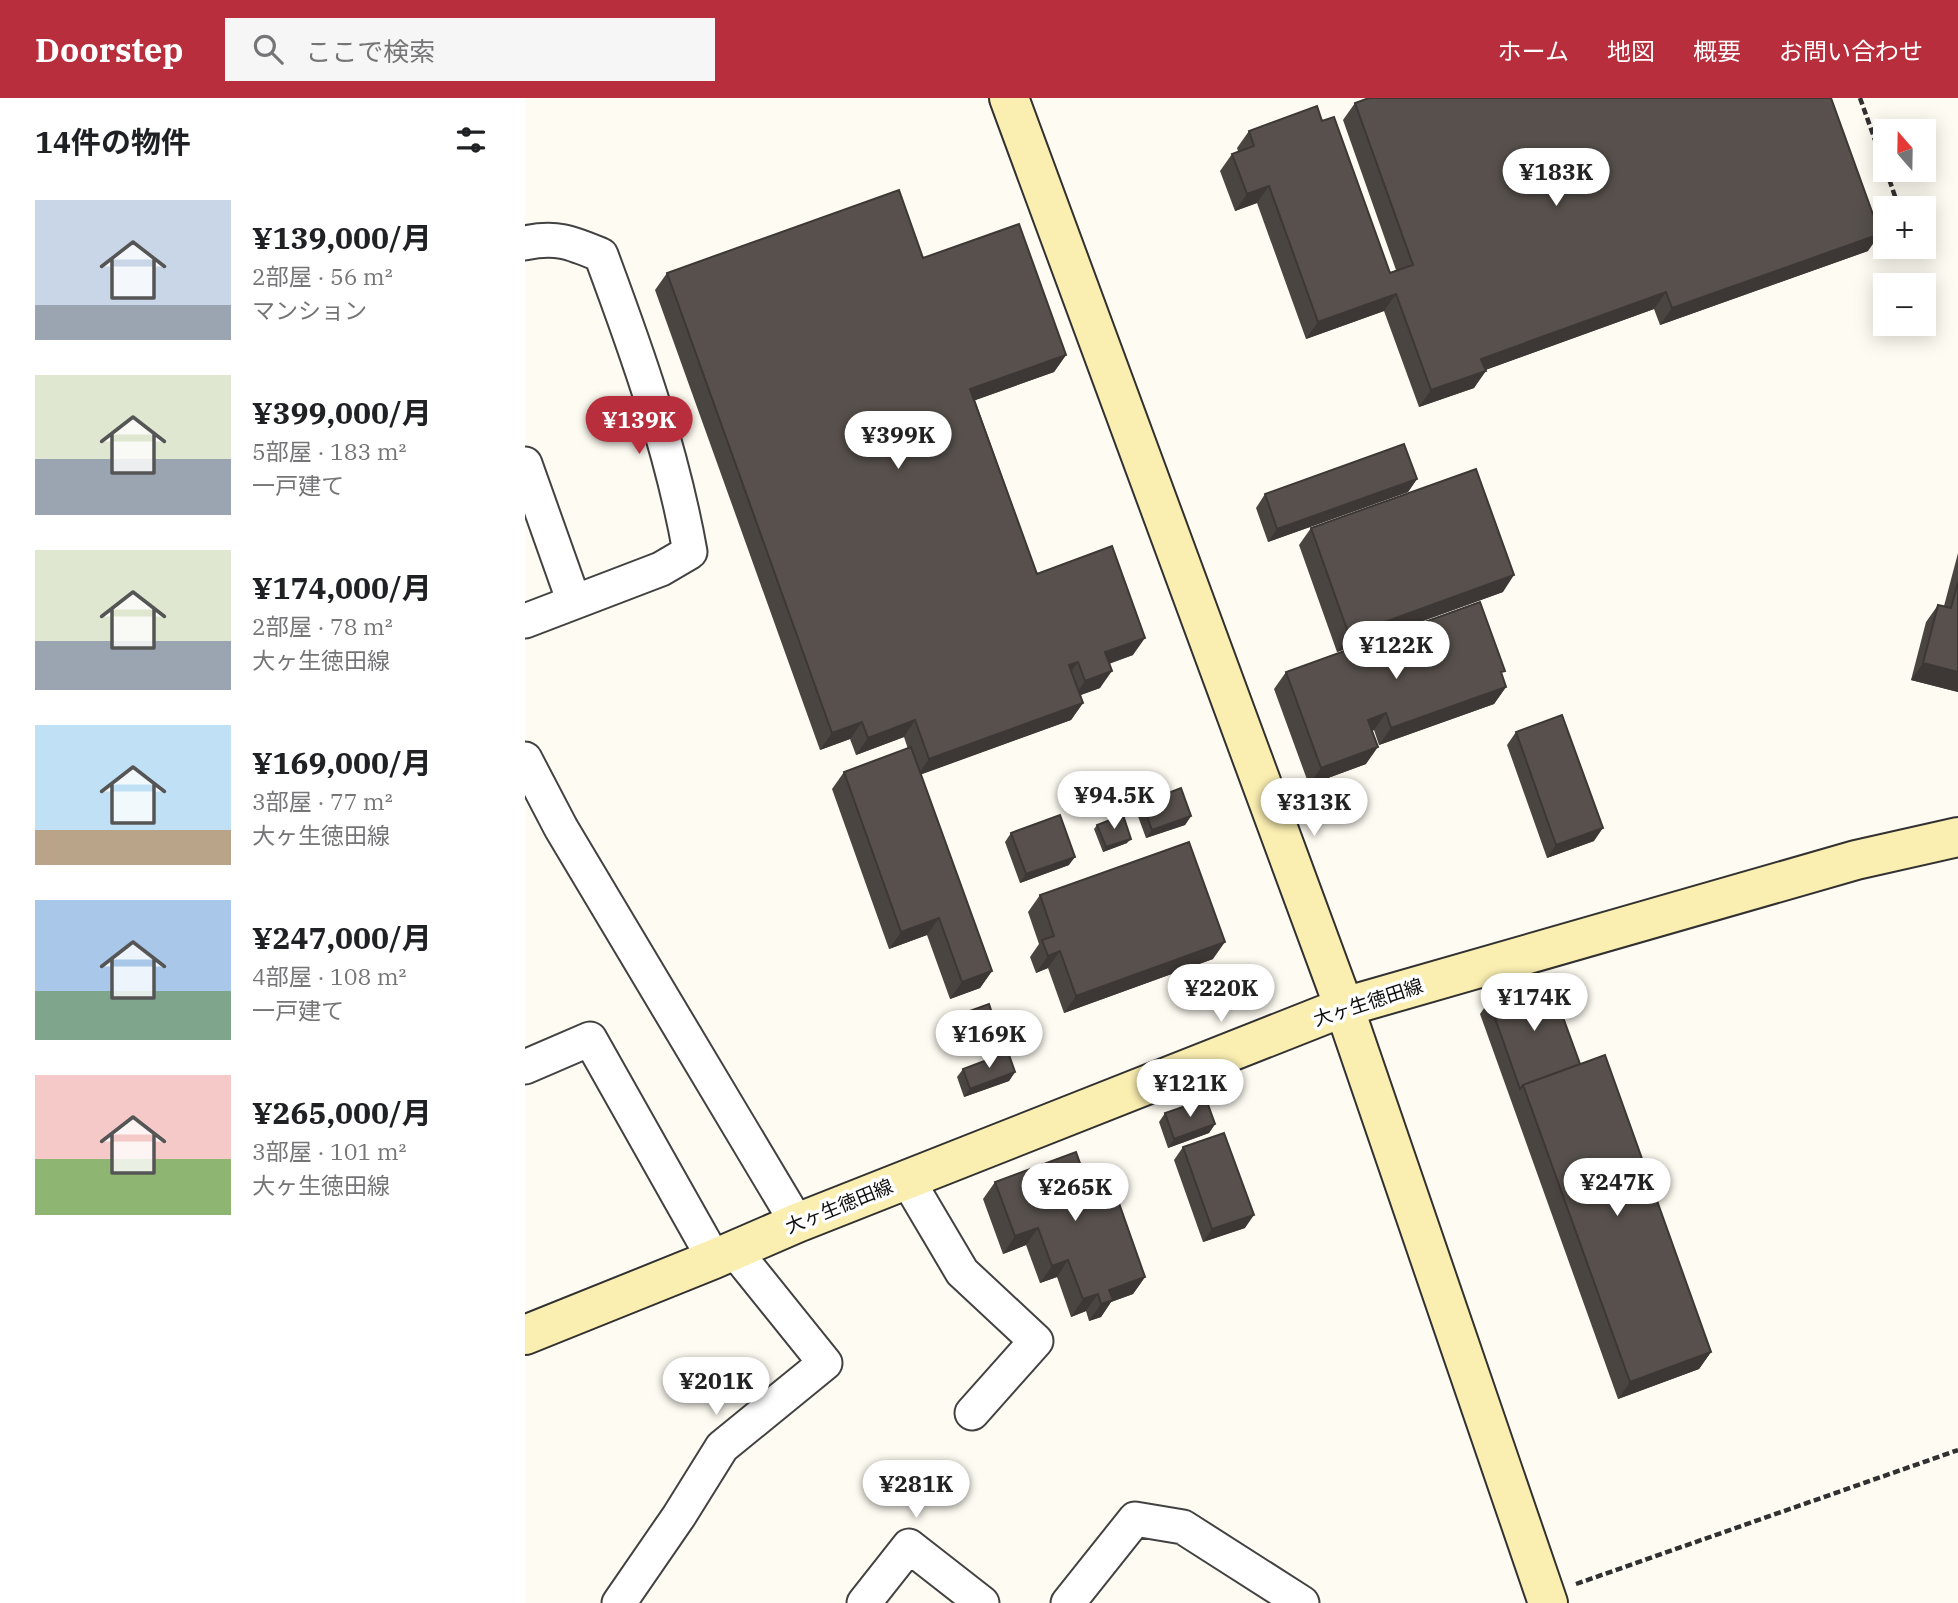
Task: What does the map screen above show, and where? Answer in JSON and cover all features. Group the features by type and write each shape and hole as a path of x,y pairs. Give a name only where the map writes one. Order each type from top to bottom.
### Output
{"street":[{"path":"1009,98 1344,1007 1547,1599"},
{"path":"525,243 538,240 567,241 601,255 645,374 682,509 689,552 661,569 525,621"},
{"path":"525,464 574,602"},
{"path":"525,760 561,828 797,1223"},
{"name":"大ヶ生徳田線","path":"525,1335 797,1223 1344,1007 1856,860 1958,837"},
{"path":"525,1067 590,1039 724,1255 825,1363 722,1447 679,1516 619,1603"},
{"path":"907,1180 962,1272 1036,1341 972,1413"},
{"path":"1067,1603 1135,1518 1183,1527 1302,1603"},
{"path":"864,1603 909,1546 982,1603"}],"path":[{"path":"1860,98 1873,135"},
{"path":"1547,1599 1958,1450"}],"building":[{"path":"1369,98 1831,98 1873,215 1873,236 1672,308 1666,292 1481,359 1486,371 1431,390 1396,294 1318,322 1269,186 1247,194 1232,154 1254,146 1249,131 1317,106 1322,121 1334,117 1390,273 1413,265 1355,103"},
{"path":"899,190 923,258 1019,224 1066,355 970,389 1037,574 1112,546 1145,638 1105,652 1112,671 1085,681 1078,662 1069,665 1083,703 929,759 915,720 868,738 862,722 832,733 667,273"},
{"path":"1404,444 1417,479 1277,529 1265,494"},
{"path":"1476,469 1514,575 1349,635 1311,528"},
{"path":"1958,582 1958,672 1923,663 1938,605 1951,608"},
{"path":"1480,602 1505,671 1501,672 1506,687 1391,728 1386,713 1368,720 1378,747 1321,768 1286,672"},
{"path":"1562,715 1603,828 1556,845 1516,732"},
{"path":"911,747 992,971 962,982 939,918 901,932 844,772"},
{"path":"1181,788 1191,816 1152,830 1142,803"},
{"path":"1060,815 1075,857 1026,874 1011,833"},
{"path":"1123,815 1131,839 1106,847 1097,825"},
{"path":"1189,842 1225,942 1076,996 1060,951 1048,956 1042,940 1054,936 1040,895"},
{"path":"1549,979 1580,1064 1523,1085 1520,1089 1489,1001"},
{"path":"989,1004 996,1025 957,1039 950,1018"},
{"path":"1008,1052 1015,1072 970,1089 963,1069"},
{"path":"1605,1055 1711,1352 1630,1382 1523,1085"},
{"path":"1206,1099 1215,1124 1174,1139 1165,1113"},
{"path":"1224,1133 1254,1215 1212,1229 1183,1147"},
{"path":"1076,1152 1086,1180 1108,1172 1145,1277 1109,1290 1113,1300 1101,1304 1098,1294 1083,1299 1068,1260 1052,1266 1038,1228 1015,1236 995,1182"}]}
